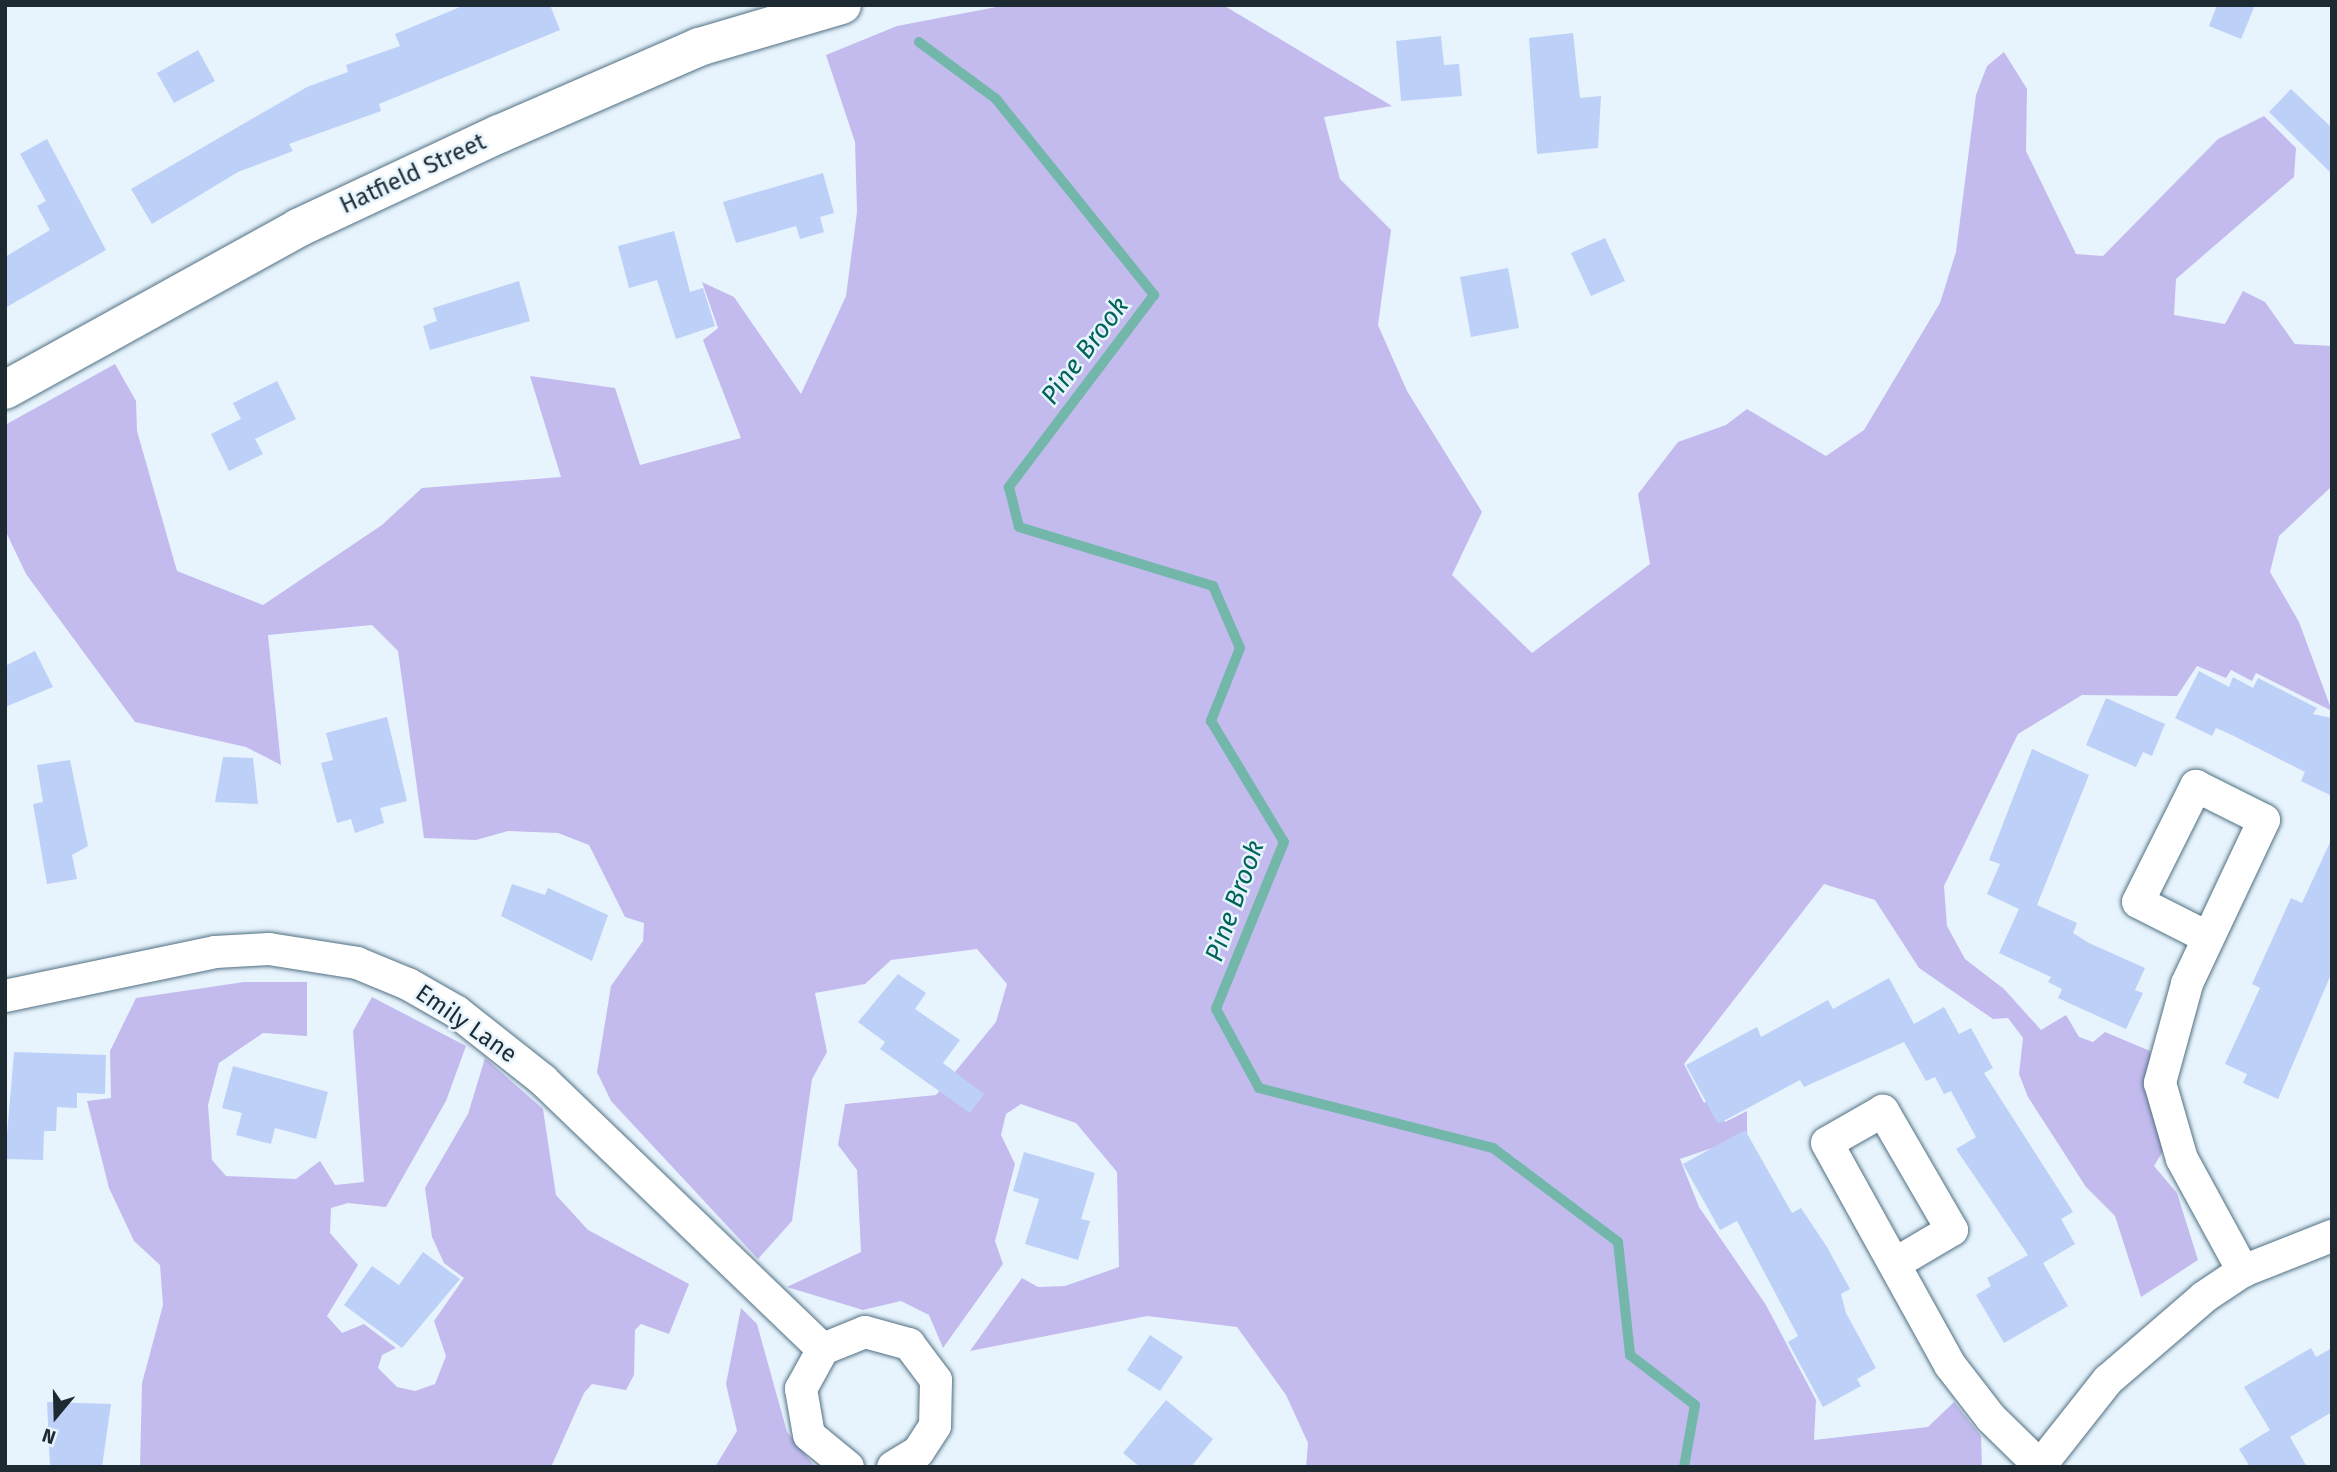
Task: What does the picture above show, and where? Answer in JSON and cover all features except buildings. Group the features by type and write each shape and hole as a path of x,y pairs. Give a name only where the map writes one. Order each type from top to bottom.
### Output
{"street":[{"name":"Hatfield Street","path":"5,390 298,228 499,134 699,47 842,5"},
{"path":"2207,937 2137,902 2196,786 2264,820 2207,937 2174,1020 2160,1083 2182,1159 2243,1270"},
{"name":"Emily Lane","path":"5,996 215,952 269,949 357,963 408,984 457,1012 542,1080 823,1349"},
{"path":"1896,1263 1952,1230 1883,1111 1827,1143 1896,1263 1950,1365 1991,1418 2040,1466 2137,1353 2243,1270 2332,1236"},
{"path":"848,1467 818,1448 803,1420 801,1389 823,1349 850,1334 880,1332 909,1344 930,1366 939,1395 935,1426 918,1452 893,1467"}],"shaded area":[{"path":"1007,5 1223,5 1392,106 1324,117 1340,179 1391,230 1378,325 1407,391 1482,512 1452,575 1532,653 1650,564 1638,494 1678,442 1726,425 1747,409 1826,456 1864,430 1940,303 1956,252 1976,95 1987,66 2004,52 2027,89 2026,151 2076,254 2103,256 2218,139 2264,116 2296,148 2294,177 2176,279 2174,315 2225,324 2243,291 2265,302 2295,344 2332,346 2332,486 2279,536 2270,572 2299,622 2332,711 2256,673 2252,681 2231,670 2226,678 2197,666 2177,696 2082,695 2018,734 1944,886 1947,926 1965,959 2004,989 2041,1030 2066,1015 2079,1037 2093,1042 2105,1032 2150,1051 2152,1100 2166,1146 2154,1166 2177,1193 2198,1260 2141,1297 2115,1216 2086,1187 2028,1097 2019,1074 2023,1038 2008,1018 1993,1019 1919,968 1875,900 1824,884 1684,1064 1704,1103 1712,1098 1725,1122 1747,1111 1747,1136 1680,1159 1699,1207 1766,1305 1816,1400 1814,1440 1928,1427 1954,1402 1981,1436 1982,1467 1306,1467 1308,1443 1286,1395 1237,1327 1147,1316 970,1351 1022,1278 1038,1287 1065,1286 1119,1267 1117,1172 1076,1123 1021,1104 1006,1114 1001,1135 1015,1164 995,1241 1003,1264 943,1348 929,1315 901,1301 863,1310 787,1287 861,1252 857,1170 838,1145 845,1104 936,1095 996,1022 1007,984 977,949 891,960 865,984 815,993 827,1052 812,1079 792,1221 758,1259 611,1101 597,1072 611,986 643,941 644,923 625,917 589,845 558,833 508,831 476,840 424,838 398,651 372,625 268,635 281,765 246,747 135,722 26,574 5,530 5,425 115,364 136,401 137,431 177,571 263,605 382,525 422,488 561,477 530,376 615,388 640,465 741,438 703,340 718,328 702,282 734,297 801,394 846,296 857,212 855,142 826,55 897,26"},
{"path":"244,982 307,982 307,1036 263,1033 219,1063 208,1105 212,1160 226,1176 296,1179 320,1161 335,1185 364,1182 353,1031 372,997 466,1046 446,1101 386,1207 348,1203 331,1208 330,1233 358,1265 327,1316 342,1333 364,1324 396,1348 382,1355 378,1368 397,1387 415,1391 435,1384 446,1356 434,1321 464,1278 444,1263 432,1237 425,1188 468,1114 485,1058 543,1109 556,1195 588,1230 689,1284 669,1334 641,1324 635,1330 634,1375 626,1390 592,1384 584,1393 551,1467 140,1467 142,1383 163,1305 160,1265 134,1241 109,1188 87,1101 111,1098 110,1051 136,998"},
{"path":"741,1308 757,1324 787,1432 815,1467 715,1467 737,1431 726,1384"}],"waterway":[{"name":"Pine Brook","path":"919,42 996,99 1154,295 1009,487 1019,527 1213,586 1240,648 1211,721 1284,842 1216,1009 1259,1088 1493,1148 1618,1242 1630,1355 1695,1405 1684,1467"}]}
